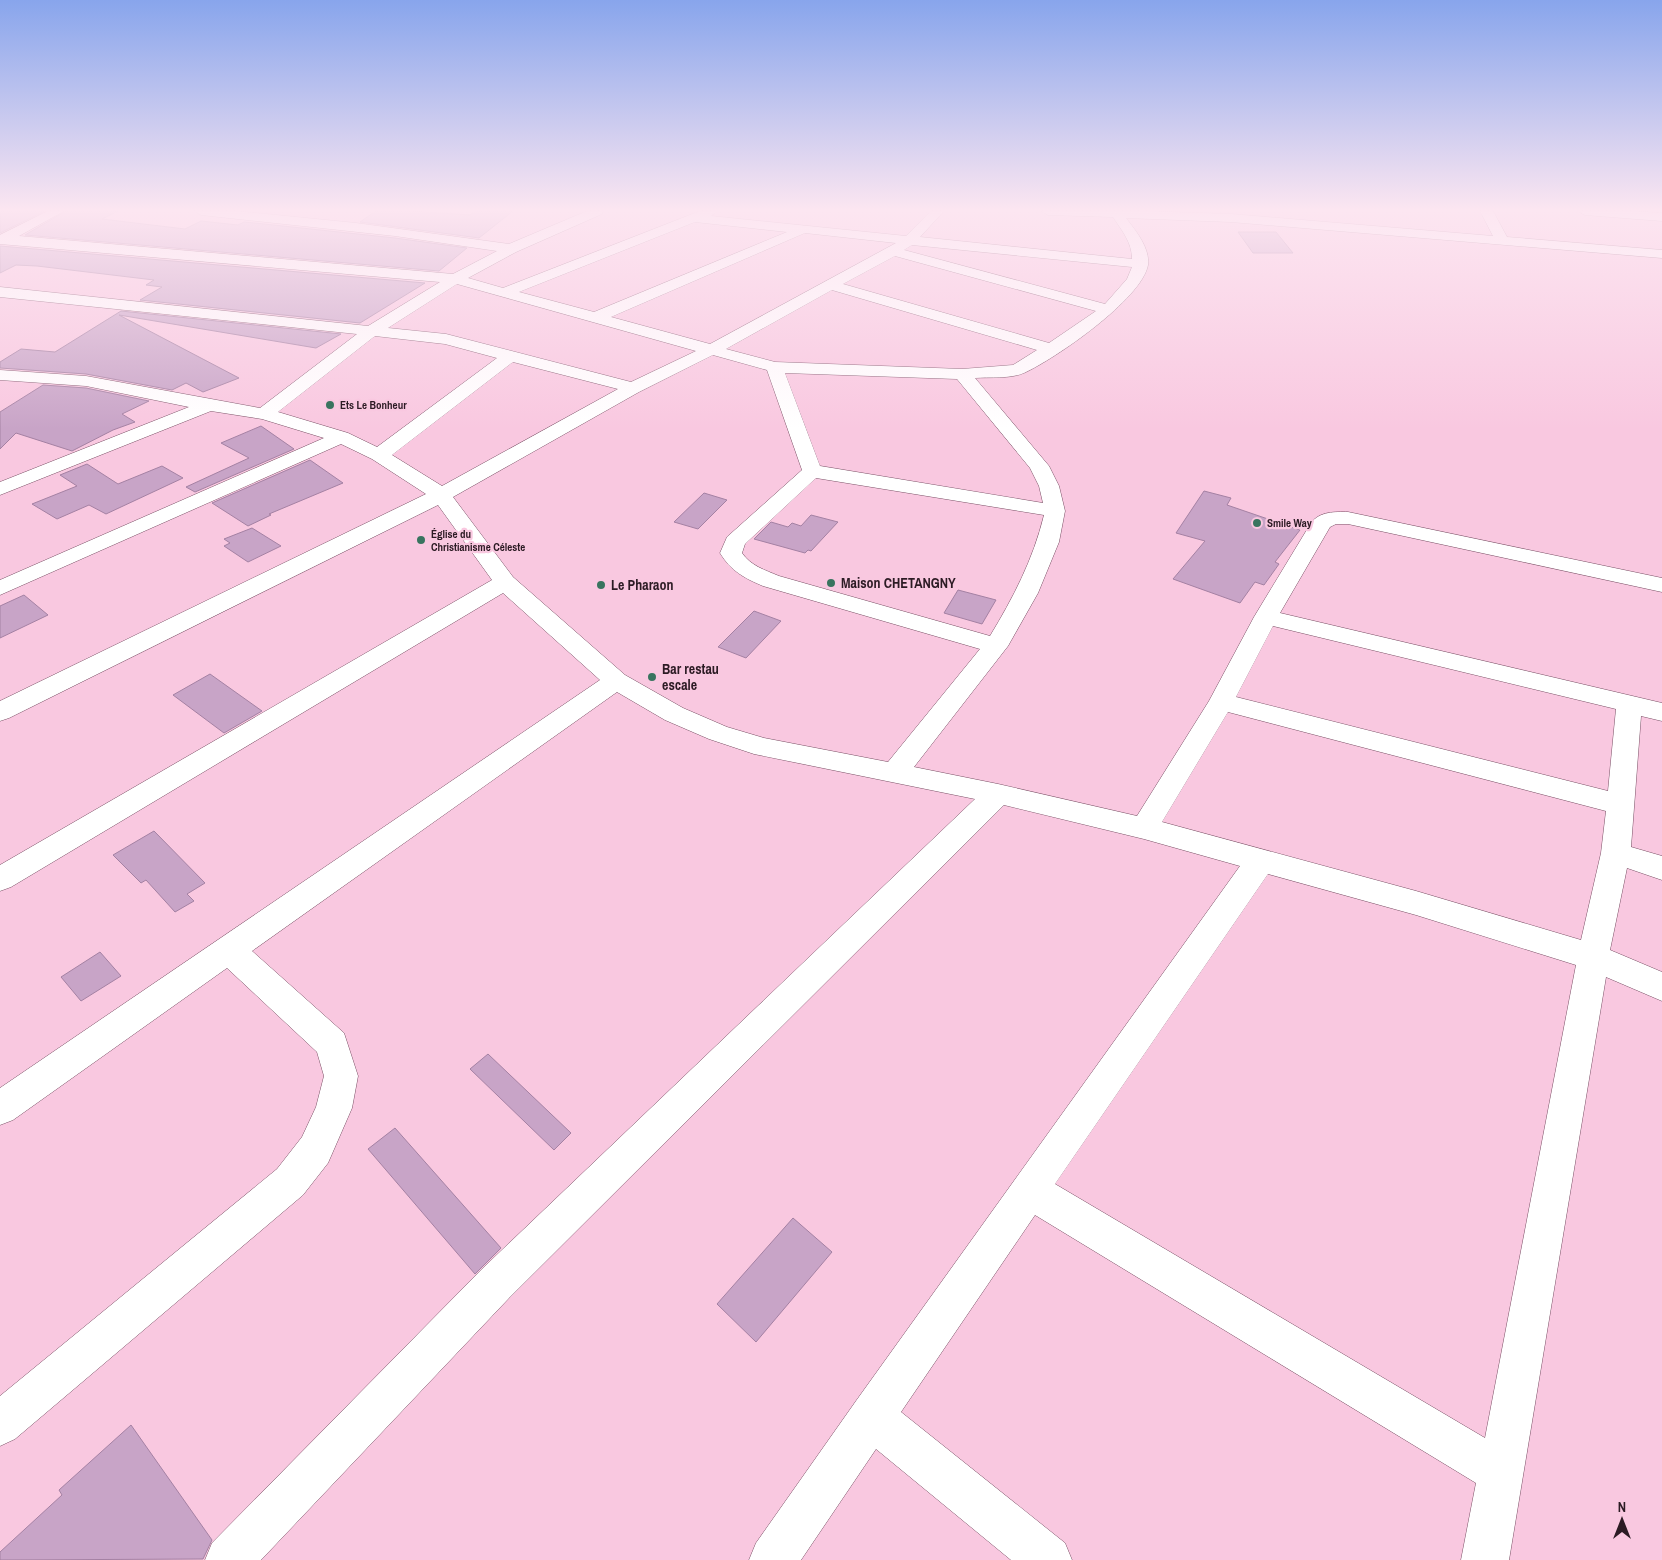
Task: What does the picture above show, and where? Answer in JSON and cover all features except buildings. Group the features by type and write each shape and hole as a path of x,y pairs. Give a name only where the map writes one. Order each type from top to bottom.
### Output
{"street":[{"path":"264,414 370,332 447,284"},
{"path":"473,284 774,367 962,374 1017,370 1051,349 1107,309 1121,297 1131,284"},
{"path":"505,292 526,284"},
{"path":"597,317 675,284"},
{"path":"0,712 441,495 633,388 711,350 830,284 1051,349"},
{"path":"1014,284 1107,309"},
{"path":"0,292 446,340 633,388"},
{"path":"379,455 509,357"},
{"path":"774,367 812,471"},
{"path":"0,374 86,380 264,414 341,437 379,455 441,495 505,582 616,680 674,714 718,733 763,747 998,794 1144,828 1261,860 1593,957 1662,987"},
{"path":"895,773 996,646 1027,593 1048,542 1055,510 1049,486 1040,466 962,374"},
{"path":"0,489 209,405"},
{"path":"0,588 341,437"},
{"path":"812,471 1055,510"},
{"path":"812,471 735,542 732,553 738,565 771,580 996,646"},
{"path":"1144,828 1221,702 1266,617 1322,523 1332,518 1348,518 1662,586"},
{"path":"0,879 505,582"},
{"path":"1266,617 1646,708 1620,804 1616,853 1593,957 1485,1560"},
{"path":"0,1108 616,680"},
{"path":"1221,702 1620,804"},
{"path":"229,1560 496,1283 998,794"},
{"path":"1616,853 1662,868"},
{"path":"773,1560 871,1416 1261,860"},
{"path":"0,1424 290,1182 315,1150 334,1108 341,1076 332,1044 228,949"},
{"path":"1029,1190 1500,1472"},
{"path":"871,1416 1048,1560"}],"place":[{"name":"Ets Le Bonheur","path":"330,405"},
{"name":"Smile Way","path":"1257,523"},
{"name":"Église du Christianisme Céleste","path":"421,540"},
{"name":"Maison CHETANGNY","path":"831,583"},
{"name":"Le Pharaon","path":"601,585"},
{"name":"Bar restau escale","path":"652,677"}]}
